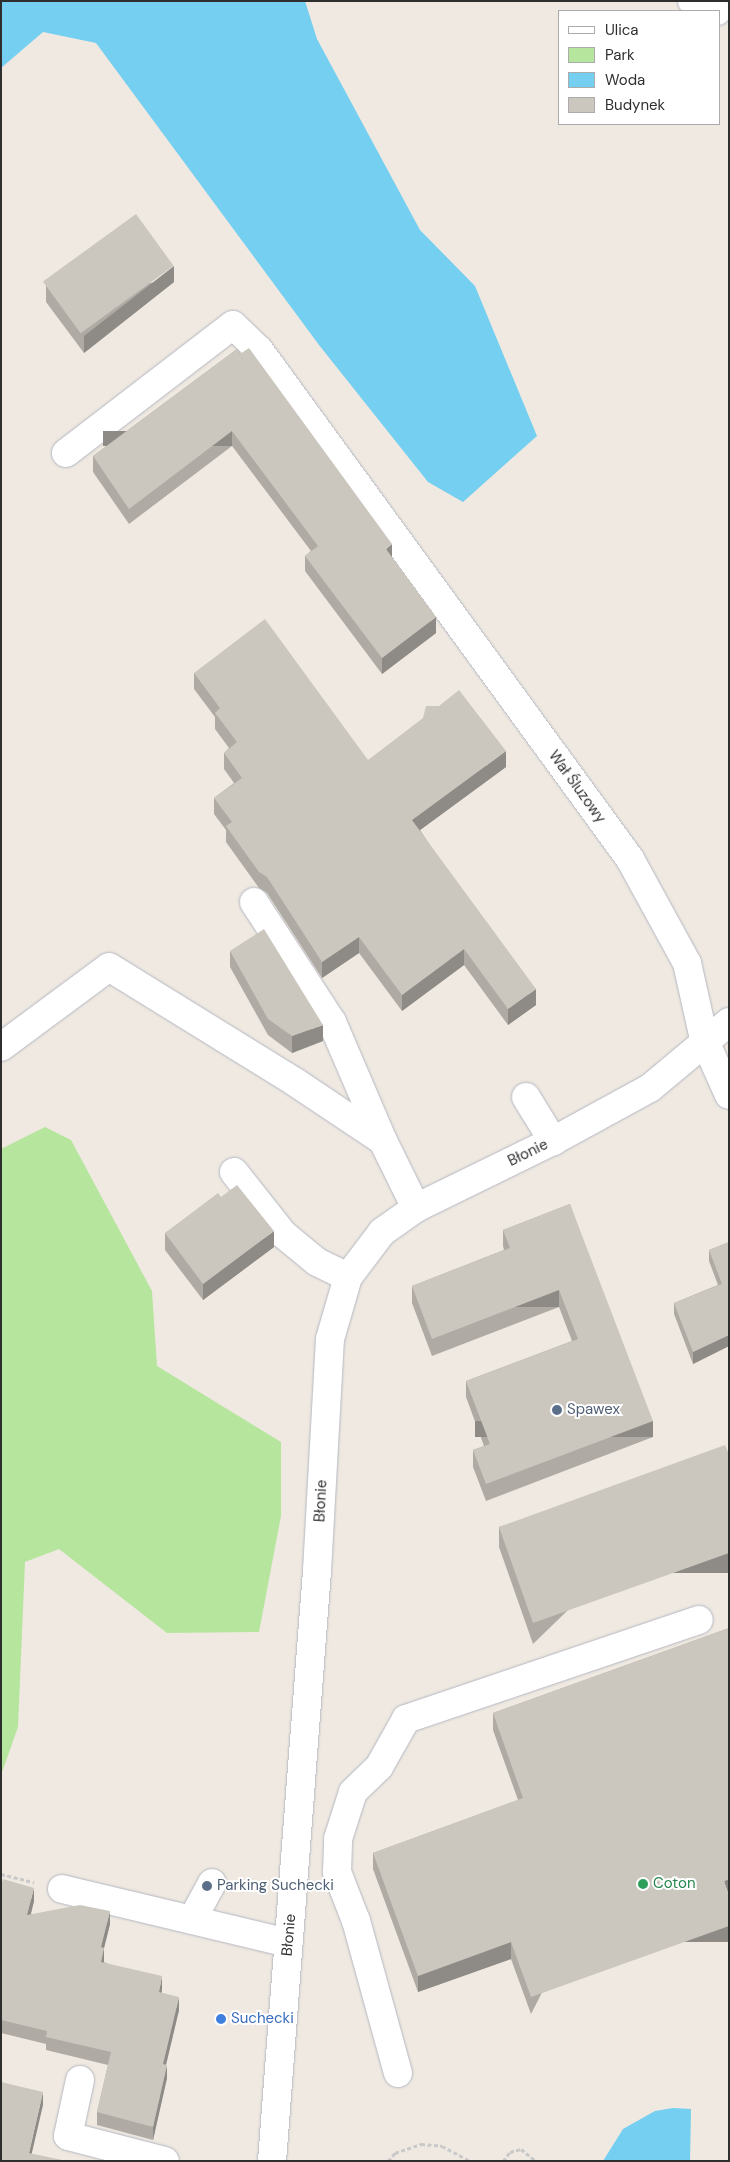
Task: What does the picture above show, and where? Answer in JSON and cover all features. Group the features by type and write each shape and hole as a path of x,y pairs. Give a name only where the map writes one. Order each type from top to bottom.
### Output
{"street":[{"path":"692,1 713,10"},
{"name":"Wał Śluzowy","path":"66,453 233,325 265,357 408,557 630,859 686,963 704,1039 729,1095"},
{"path":"254,902 332,1022 383,1141 416,1208"},
{"path":"1,1048 109,967 294,1082 383,1141"},
{"name":"Błonie","path":"272,2161 317,1571 330,1339 348,1277 382,1232 416,1208 553,1141 650,1088 704,1039 729,1022"},
{"path":"526,1097 553,1141"},
{"path":"234,1172 283,1234 317,1262 348,1277"},
{"path":"398,2073 356,1920 338,1872 338,1839 353,1792 379,1767 406,1719 699,1620"},
{"path":"192,1920 212,1882"},
{"path":"62,1889 288,1943"},
{"path":"80,2080 68,2136 165,2161"}],"path":[{"path":"388,2161 395,2154 421,2144 442,2146 470,2161"},
{"path":"502,2161 510,2152 521,2149 536,2161"}],"green space":[{"path":"45,1127 71,1140 152,1291 157,1366 281,1442 281,1516 259,1632 167,1633 59,1549 25,1562 18,1727 1,1775 1,1149"}],"water":[{"path":"1,1 305,1 317,39 420,230 475,286 537,436 463,502 428,482 319,345 96,43 43,32 1,68"},
{"path":"673,2108 691,2109 690,2161 603,2161 623,2129 655,2111"}],"building":[{"path":"136,214 174,266 81,333 43,282"},
{"path":"249,348 392,544 386,549 436,617 382,658 305,556 318,546 232,431 129,509 93,456 237,349 240,354"},
{"path":"265,619 368,760 423,718 426,706 439,706 459,690 506,751 412,820 536,989 508,1009 464,949 402,995 359,937 322,962 267,877 259,872 226,826 232,822 214,798 242,778 224,753 237,742 215,713 220,708 194,673"},
{"path":"264,929 323,1025 292,1036 268,1019 230,951"},
{"path":"237,1185 274,1231 203,1284 165,1233 218,1193 221,1197"},
{"path":"570,1204 653,1421 486,1484 473,1450 490,1444 466,1381 578,1339 559,1290 432,1339 412,1286 510,1248 503,1230"},
{"path":"729,1242 729,1335 693,1352 674,1303 722,1284 709,1250"},
{"path":"725,1445 729,1454 729,1553 533,1623 499,1527"},
{"path":"729,1628 729,1879 724,1881 729,1895 729,1926 531,1997 511,1942 418,1976 373,1853 523,1798 493,1713"},
{"path":"3,1879 34,1888 27,1915 80,1905 110,1911 101,1947 104,1948 101,1962 162,1976 159,1992 179,1997 163,2064 167,2065 153,2127 97,2112 111,2052 46,2037 47,2031 1,2020 1,1887"},
{"path":"1,2082 43,2092 29,2153 67,2161 1,2161"}],"place":[{"name":"Spawex","path":"557,1410"},
{"name":"Coton","path":"643,1884"},
{"name":"Parking Suchecki","path":"207,1886"},
{"name":"Suchecki","path":"221,2019"}]}
